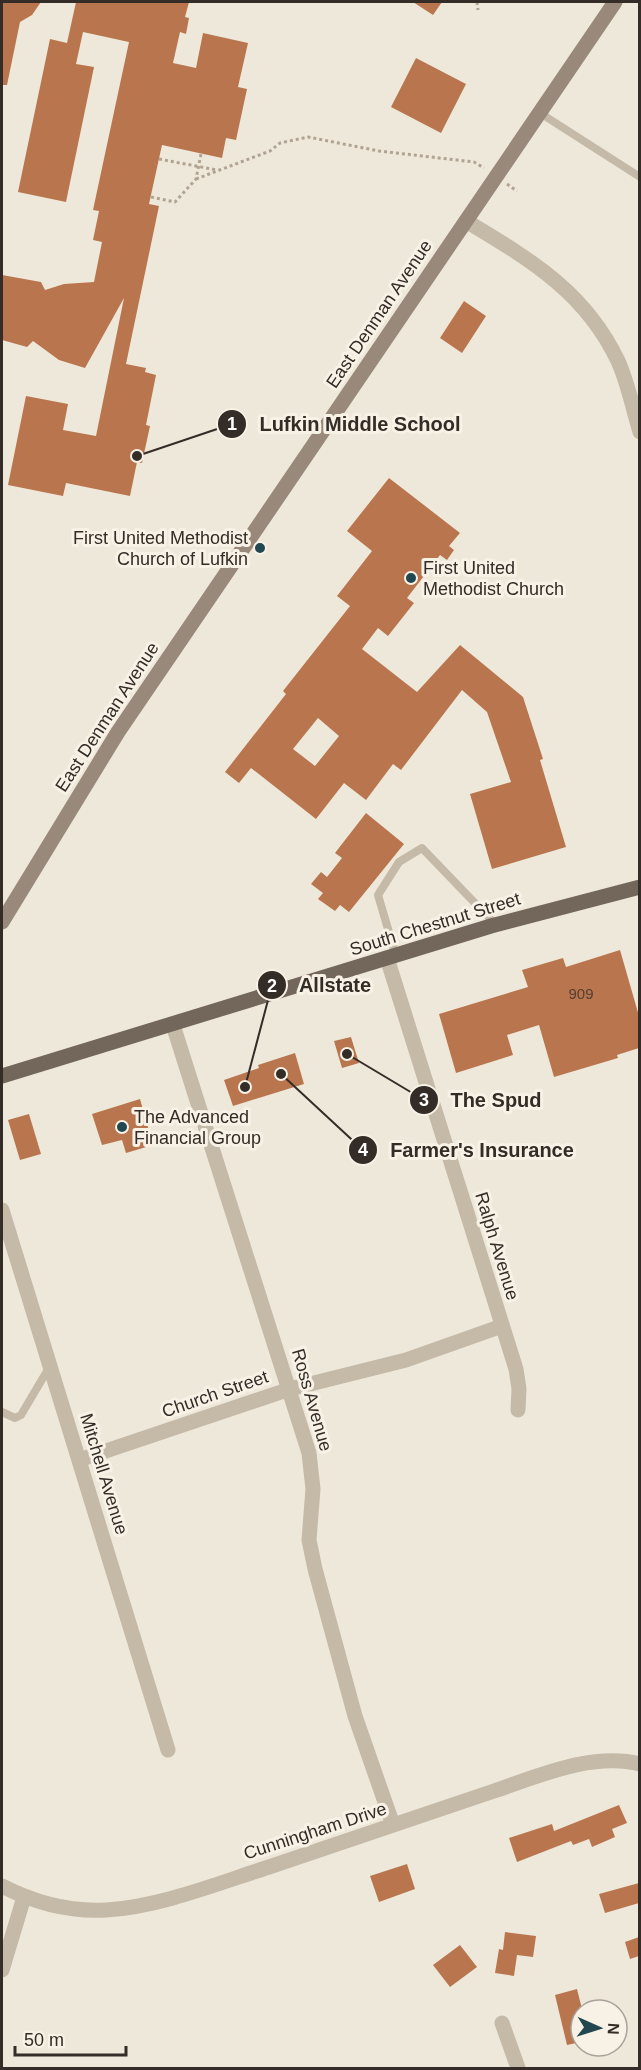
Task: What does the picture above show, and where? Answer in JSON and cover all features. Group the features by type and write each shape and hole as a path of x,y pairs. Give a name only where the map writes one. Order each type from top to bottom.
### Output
{"main road":[{"name":"East Denman Avenue","path":"2,922 118,732 615,2"},
{"name":"South Chestnut Street","path":"2,1076 496,925 639,886"}],"street":[{"path":"466,221 536,264 575,298 599,329 619,362 639,432"},
{"name":"Ralph Avenue","path":"391,957 516,1369 519,1389 518,1410"},
{"name":"Ross Avenue","path":"173,1025 309,1453 313,1490 309,1540 315,1569 355,1716 393,1825"},
{"name":"Mitchell Avenue","path":"2,1210 168,1750"},
{"name":"Church Street","path":"79,1460 290,1389 406,1360 502,1326"},
{"name":"Cunningham Drive","path":"2,1886 24,1897 52,1906 76,1910 133,1906 218,1884 535,1777 594,1761 623,1760 639,1764"},
{"path":"2,1970 24,1897"},
{"path":"502,2023 518,2068"}],"lane":[{"path":"540,113 639,177"},
{"path":"391,957 378,895 399,862 422,848 496,925"},
{"path":"2,1412 15,1418 21,1414 51,1365"}],"path":[{"path":"477,2 478,10"},
{"path":"151,197 175,202 196,179 270,151 280,143 308,137 379,151 474,162 517,191"},
{"path":"196,179 201,154"},
{"path":"159,159 222,170"}],"building":[{"path":"2,2 41,2 32,15 20,22 7,85 2,85"},
{"path":"76,2 189,2 185,17 189,18 186,34 180,32 173,63 196,68 203,33 248,43 238,87 247,89 236,140 226,138 222,158 162,145 149,204 159,206 126,364 146,368 145,372 156,375 146,425 150,426 142,463 137,462 130,496 66,483 63,496 8,485 26,396 68,404 63,430 96,436 124,298 85,368 59,360 33,341 27,347 2,340 2,275 41,282 45,290 64,284 94,282 102,242 93,240 99,211 93,210 129,42 83,32 76,64 94,67 66,202 18,192 50,39 67,43"},
{"path":"413,2 442,2 433,15"},
{"path":"416,58 466,84 441,133 391,107"},
{"path":"464,301 486,316 462,353 440,338"},
{"path":"389,478 460,533 449,546 454,550 447,560 440,555 407,598 414,603 388,636 378,628 362,649 417,692 460,645 523,697 543,759 540,760 566,847 492,869 470,794 511,782 487,712 462,690 401,770 393,764 366,800 344,783 316,819 251,768 239,783 225,772 286,694 283,691 350,606 337,596 372,551 347,531","holes":["318,718 339,736 315,766 293,749"]},
{"path":"366,813 404,844 349,912 340,905 335,911 318,899 323,893 311,884 321,872 327,877 342,858 335,853"},
{"path":"620,950 639,1016 639,1048 617,1055 618,1058 554,1077 539,1025 507,1035 513,1055 456,1073 439,1014 528,987 522,970 563,958 566,967"},
{"path":"351,1037 359,1063 342,1068 334,1041"},
{"path":"295,1053 304,1084 233,1106 224,1080 259,1068 258,1065"},
{"name":"The Advanced Financial Group","path":"140,1099 153,1145 126,1153 122,1140 102,1145 92,1114"},
{"path":"29,1114 41,1154 20,1160 8,1120"},
{"path":"619,1805 627,1823 612,1829 615,1837 592,1847 589,1839 573,1845 571,1841 517,1862 509,1838 552,1824 554,1831"},
{"path":"407,1864 415,1889 379,1902 370,1876"},
{"path":"639,1883 639,1903 605,1913 599,1894"},
{"path":"505,1932 536,1936 533,1957 517,1955 514,1976 495,1973 499,1949 503,1950"},
{"path":"639,1937 639,1956 630,1959 625,1942"},
{"path":"460,1945 477,1967 450,1987 433,1965"},
{"path":"577,1989 579,1998 569,1998 569,2045 567,2045 555,1995"}],"place":[{"name":"Lufkin Middle School","path":"137,456"},
{"name":"First United Methodist Church of Lufkin","path":"260,548"},
{"name":"First United Methodist Church","path":"411,578"},
{"name":"The Spud","path":"347,1054"},
{"name":"Farmer's Insurance","path":"281,1074"},
{"name":"Allstate","path":"245,1087"},
{"name":"The Advanced Financial Group","path":"122,1127"}]}
